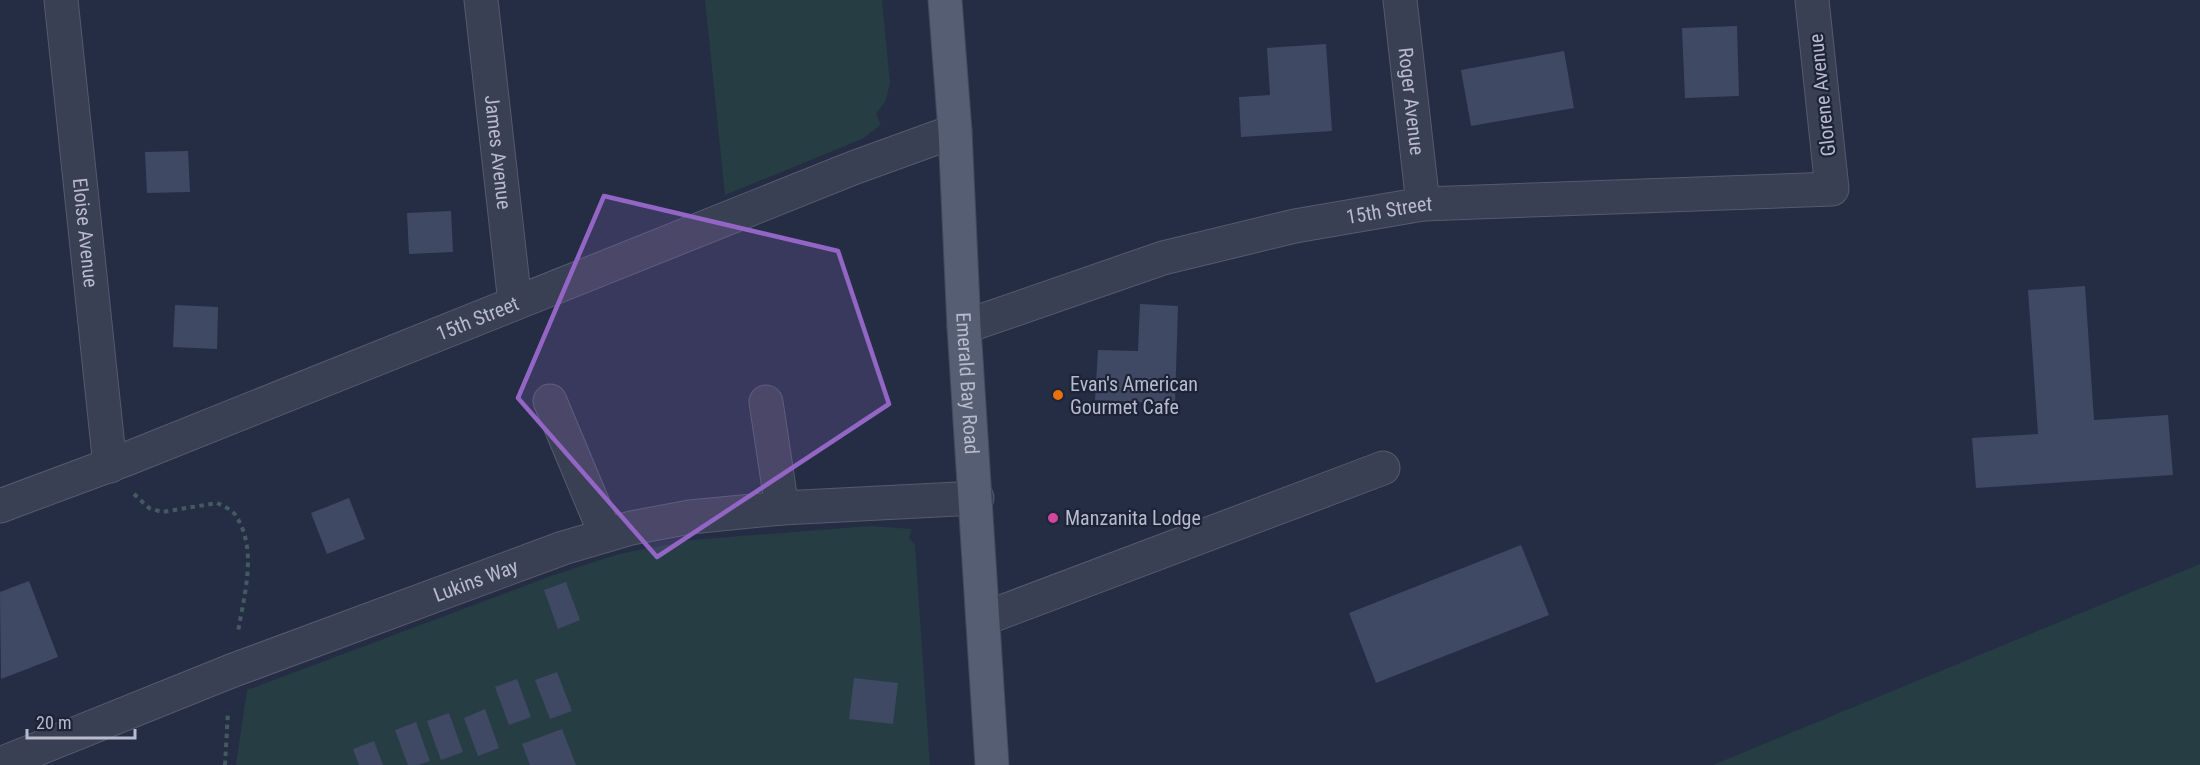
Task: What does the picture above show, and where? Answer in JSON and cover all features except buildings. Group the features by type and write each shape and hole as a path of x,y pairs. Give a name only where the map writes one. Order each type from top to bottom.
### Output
{"main road":[{"name":"Emerald Bay Road","path":"945,0 955,131 964,327 977,498 992,765"}],"street":[{"name":"Eloise Avenue","path":"62,0 120,462"},
{"name":"James Avenue","path":"481,0 515,303"},
{"name":"Roger Avenue","path":"1400,0 1423,204"},
{"name":"Glorene Avenue","path":"1812,0 1832,189"},
{"name":"15th Street","path":"0,506 120,462 853,168 955,131"},
{"name":"15th Street","path":"964,327 1163,258 1295,226 1423,204 1832,189"},
{"path":"550,402 606,535"},
{"path":"766,402 782,508"},
{"path":"983,619 1383,468"},
{"name":"Lukins Way","path":"0,764 231,671 563,548 631,528 690,517 782,508 977,498"}],"path":[{"path":"120,462 130,474 134,494 149,508 162,512 217,503 236,514 245,536 249,570 231,671 225,765"}],"highlighted area":[{"path":"604,196 838,251 889,404 657,557 518,398"}],"shaded area":[{"path":"705,0 882,0 890,83 886,100 876,114 881,125 862,139 725,195"},
{"path":"870,526 912,529 909,538 915,545 930,765 236,765 247,690 551,576 619,554 691,540"},
{"path":"2200,564 2200,765 1713,765"}],"place":[{"name":"Evan's American Gourmet Cafe","path":"1058,395"},
{"name":"Manzanita Lodge","path":"1053,518"}]}
